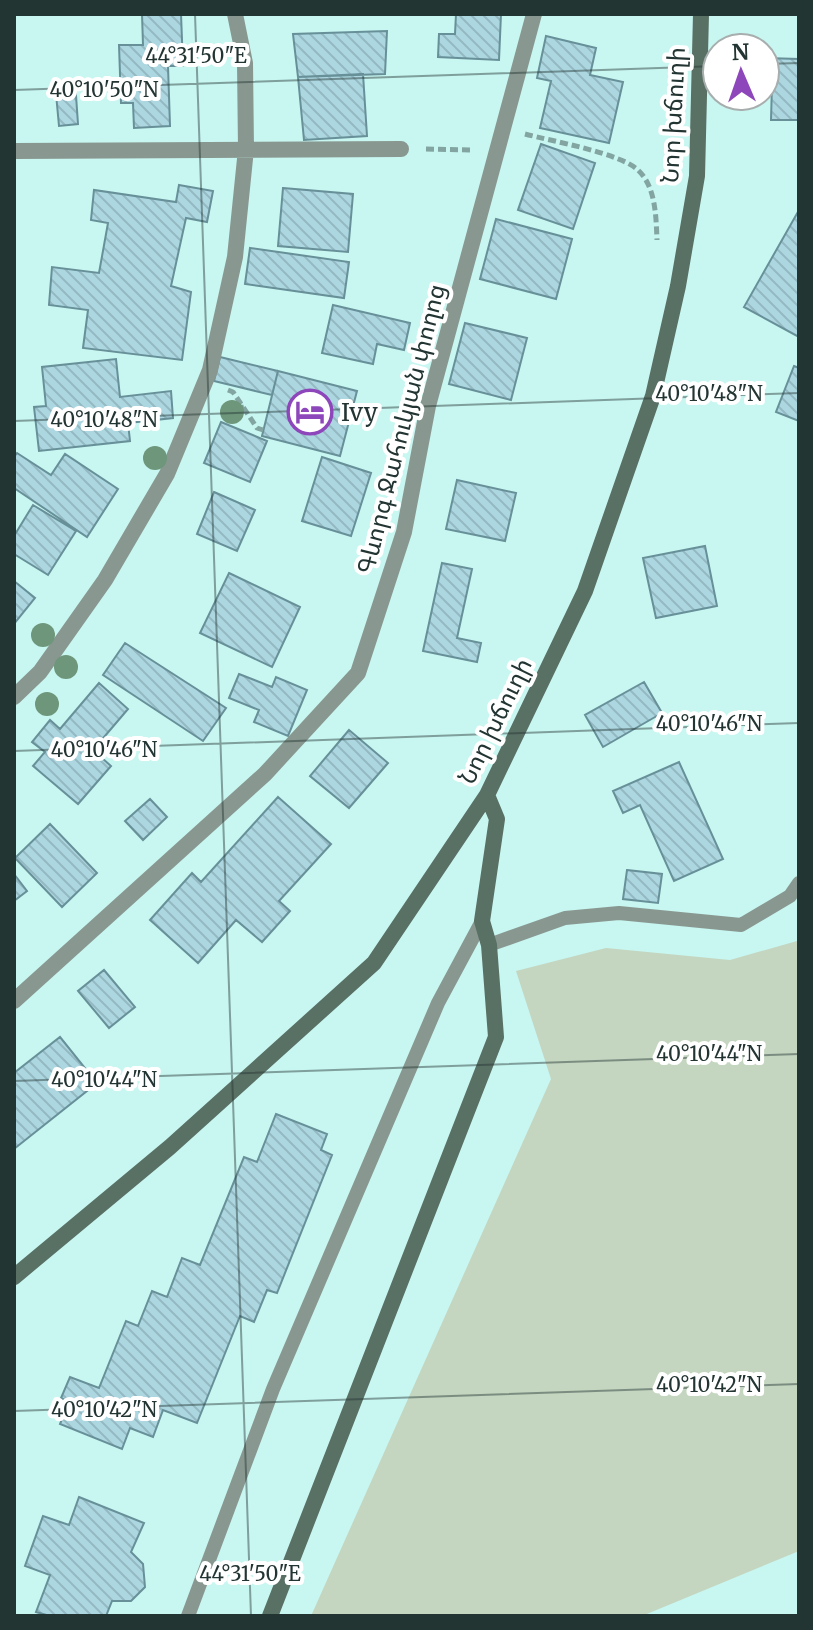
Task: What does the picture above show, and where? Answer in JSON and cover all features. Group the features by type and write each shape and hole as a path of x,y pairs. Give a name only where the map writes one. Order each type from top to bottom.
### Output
{"main road":[{"name":"Նոր խճուղի","path":"14,1277 170,1147 374,963 487,795 585,591 653,396 681,272 697,176 701,14"},
{"path":"270,1616 496,1037 489,945 482,921 497,819 487,795"}],"street":[{"path":"14,697 40,672 105,580 167,474 210,370 235,257 246,149 245,63 235,14"},
{"name":"Գևորգ Ջահուկյան փողոց","path":"14,1001 265,774 358,673 404,532 428,406 534,14"},
{"path":"14,151 401,149"}],"lane":[{"path":"489,945 565,918 619,913 741,925 790,896 799,883"},
{"path":"188,1616 273,1389 438,1003 482,921"}],"path":[{"path":"504,129 613,158 638,170 655,200 657,254 681,272"},
{"path":"401,149 499,150"},
{"path":"230,411 244,407"},
{"path":"248,418 263,430"}],"green space":[{"path":"797,941 799,1551 642,1616 311,1616 551,1079 516,971 606,948 730,960"}],"building":[{"path":"142,14 181,14 183,66 168,66 170,126 134,128 133,103 121,103 119,45 143,45"},
{"path":"456,14 501,14 499,60 438,57 439,34 455,34"},
{"path":"387,31 385,74 298,77 293,34"},
{"path":"546,36 596,48 590,75 623,82 609,143 540,128 551,81 537,78"},
{"path":"781,58 799,59 799,120 771,120 771,112 781,112"},
{"path":"363,74 367,136 304,140 298,77"},
{"path":"75,81 78,124 59,126 55,83"},
{"path":"541,144 595,163 573,229 518,210"},
{"path":"179,185 213,191 207,222 186,218 171,286 191,292 182,360 83,348 88,310 49,305 52,267 99,273 108,223 91,220 94,190 176,202"},
{"path":"283,188 353,194 348,252 278,246"},
{"path":"799,210 799,337 744,307"},
{"path":"496,219 572,239 556,299 480,279"},
{"path":"250,248 349,262 344,298 245,284"},
{"path":"333,305 410,323 404,350 377,344 373,364 322,353"},
{"path":"465,323 527,338 511,400 449,384"},
{"path":"220,357 278,371 272,395 214,381"},
{"path":"116,359 120,397 171,391 173,418 128,423 130,441 39,451 34,407 46,406 42,367"},
{"path":"794,366 799,368 799,421 776,412"},
{"name":"Ivy","path":"278,371 357,391 340,456 262,436"},
{"path":"221,422 267,441 250,482 204,463"},
{"path":"17,453 51,475 65,454 118,489 87,537 14,488 14,457"},
{"path":"322,457 371,473 351,536 302,521"},
{"path":"457,480 516,493 505,541 446,529"},
{"path":"214,492 255,510 237,551 197,534"},
{"path":"33,505 76,531 48,575 14,554 14,536"},
{"path":"705,546 717,606 656,618 643,558"},
{"path":"442,563 472,569 457,638 481,643 477,662 423,651"},
{"path":"229,573 300,607 272,667 200,633"},
{"path":"14,581 35,598 14,624"},
{"path":"125,643 226,708 203,741 103,675"},
{"path":"239,674 272,687 276,677 307,690 288,736 254,722 259,710 229,698"},
{"path":"644,682 662,713 603,747 585,715"},
{"path":"99,683 128,709 93,750 111,766 78,804 33,766 45,752 32,742 50,720 60,729"},
{"path":"349,730 388,763 349,808 310,776"},
{"path":"679,762 723,859 674,881 640,805 623,813 613,791"},
{"path":"278,797 331,844 279,901 290,911 262,942 236,920 198,963 150,920 192,873 201,882"},
{"path":"150,799 167,817 143,840 125,821"},
{"path":"50,824 97,873 62,907 15,858"},
{"path":"627,870 662,874 658,903 623,899"},
{"path":"14,874 27,891 14,901"},
{"path":"104,970 135,1007 109,1028 78,991"},
{"path":"60,1037 97,1083 14,1149 14,1073"},
{"path":"276,1114 327,1134 321,1150 332,1155 277,1293 267,1290 254,1322 240,1316 197,1423 163,1410 153,1437 130,1428 122,1449 60,1424 69,1402 61,1398 70,1377 99,1388 126,1321 138,1326 152,1291 167,1297 182,1258 200,1265 244,1157 257,1162"},
{"path":"79,1497 144,1523 131,1552 143,1564 145,1587 131,1601 112,1601 106,1616 50,1616 36,1612 50,1575 25,1566 43,1516 69,1525"}],"place":[{"name":"Ivy","path":"310,412"}]}
